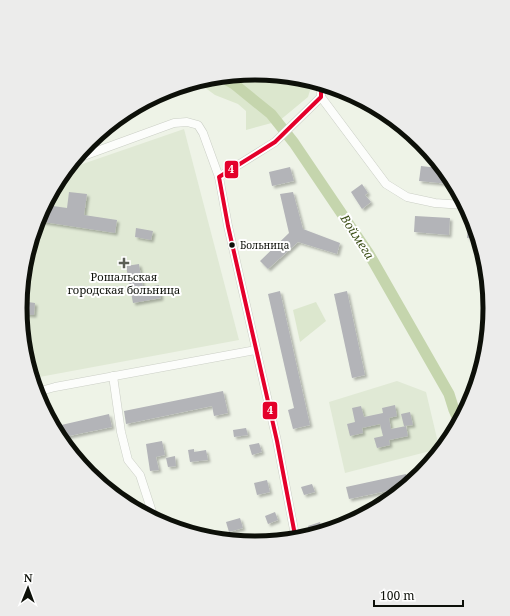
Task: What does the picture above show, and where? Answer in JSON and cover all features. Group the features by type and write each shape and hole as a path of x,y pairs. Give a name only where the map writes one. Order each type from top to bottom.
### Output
{"street":[{"path":"321,90 321,97 386,184 407,197 435,203 458,205"},
{"path":"219,177 274,142 321,97"},
{"path":"87,155 174,124 187,122 198,125 203,133 219,177 228,226 277,441 295,533"},
{"path":"42,391 256,350"},
{"path":"113,376 121,432 128,460 140,475 152,511"}],"shaded area":[{"path":"240,80 270,80 311,87 308,97 279,121 246,130 246,111 238,104 215,95 203,86"},
{"name":"Рошальская городская больница","path":"184,129 239,340 38,377 31,352 27,323 27,293 31,264 44,221 65,181 77,166"},
{"path":"316,302 326,321 300,342 293,310"},
{"path":"397,381 426,392 438,444 433,450 345,473 329,402"}],"building":[{"path":"421,166 435,168 446,184 419,181"},
{"path":"290,167 294,181 272,186 269,172"},
{"path":"362,184 368,193 365,195 371,202 362,209 351,192"},
{"path":"69,192 87,194 84,215 117,220 115,233 44,222 52,206 67,208"},
{"path":"293,192 303,229 340,243 337,254 298,242 268,269 260,261 289,233 280,194"},
{"path":"415,216 450,218 449,235 414,232"},
{"path":"468,226 472,239 467,238"},
{"path":"136,228 153,231 151,240 135,237"},
{"path":"139,264 143,288 159,285 161,298 133,303 126,266"},
{"path":"280,291 310,425 293,429 288,410 294,408 268,294"},
{"path":"347,291 365,375 352,378 334,294"},
{"path":"27,302 35,303 34,315 27,314"},
{"path":"223,391 228,413 214,416 212,406 126,424 124,411"},
{"path":"395,405 397,416 389,418 391,429 406,426 408,436 389,440 390,445 377,448 374,438 383,436 380,424 362,428 363,433 350,436 347,424 355,422 352,408 361,406 364,417 383,413 382,408"},
{"path":"410,412 413,425 404,426 401,414"},
{"path":"109,414 112,427 66,437 60,425"},
{"path":"246,428 248,435 234,437 233,430"},
{"path":"162,441 165,455 156,457 159,470 150,471 146,444"},
{"path":"259,443 262,452 252,455 249,445"},
{"path":"194,449 194,452 206,450 208,460 190,462 188,450"},
{"path":"175,456 176,466 168,467 166,458"},
{"path":"406,474 407,477 393,490 349,499 346,487"},
{"path":"267,480 270,492 257,495 254,483"},
{"path":"312,484 315,492 304,495 301,487"},
{"path":"275,512 278,520 268,524 265,516"},
{"path":"240,518 243,528 229,532 226,522"},
{"path":"320,522 321,526 309,529 308,526"}],"waterway":[{"name":"Воймега","path":"229,81 271,114 294,143 369,254 449,394 456,415"}],"transit line":[{"name":"4","path":"295,533 277,441 228,226 219,177 275,142 321,97 321,90"}],"place":[{"name":"Больница","path":"232,245"},
{"name":"Рошальская городская больница","path":"124,263"}]}
